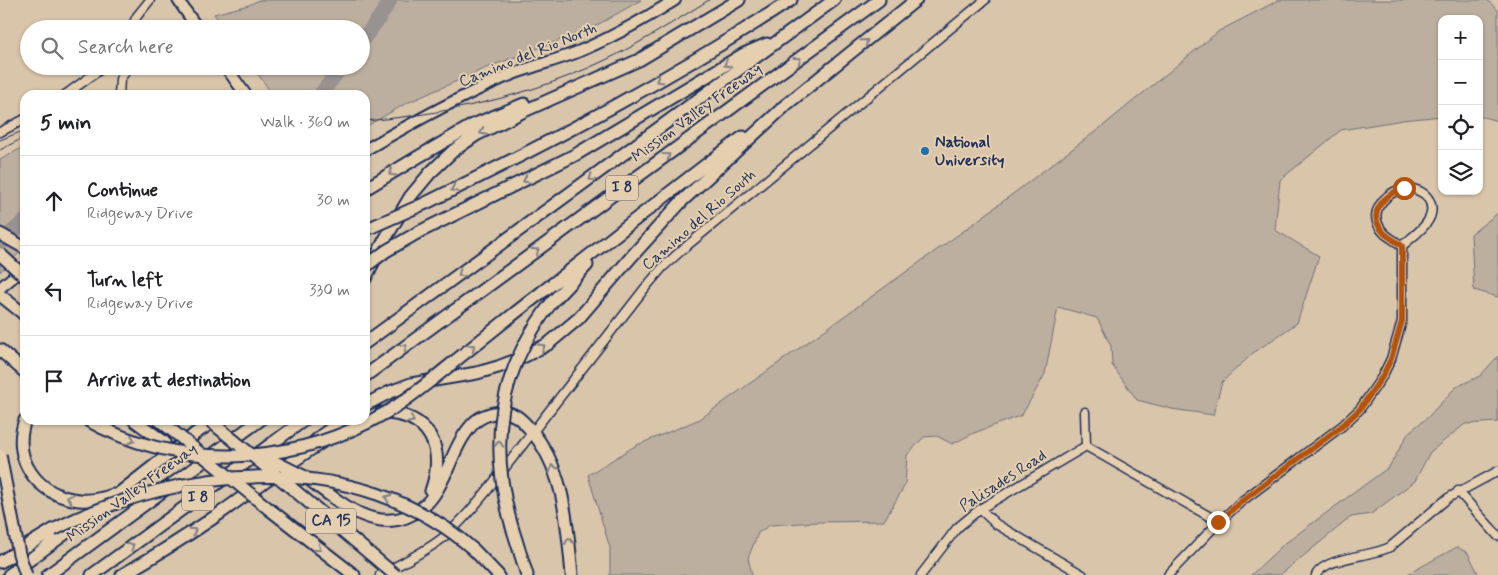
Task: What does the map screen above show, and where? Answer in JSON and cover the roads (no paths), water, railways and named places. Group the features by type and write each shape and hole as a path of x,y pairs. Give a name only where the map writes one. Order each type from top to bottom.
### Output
{"highway":[{"path":"370,268 410,197 430,172 453,151 476,135 640,60 739,0"},
{"path":"370,228 534,150 632,96 791,0"},
{"name":"Mission Valley Freeway","path":"370,339 834,0"},
{"name":"Mission Valley Freeway","path":"370,372 879,0"},
{"path":"370,420 388,411 426,384 687,178 786,105 916,0"},
{"path":"370,263 416,233 566,160 744,54 787,35"},
{"path":"370,187 418,156 473,125 642,53 653,51"},
{"path":"370,402 411,384 477,373 503,365 528,355 548,344 579,318 666,217 786,105"},
{"path":"527,575 502,490 499,468 500,424 504,400 511,375 526,341 552,302 621,232"},
{"path":"0,234 20,245"},
{"path":"0,254 20,272"},
{"path":"0,295 20,311"},
{"path":"0,350 20,368"},
{"path":"235,441 308,479 357,513 382,520 406,517 417,510 439,488 464,435 478,420 492,413 508,412 520,418 533,432 544,447 556,475 565,508 572,575"},
{"path":"370,415 378,413 395,413 414,420 427,433 435,448 438,465 437,474 428,500"},
{"path":"24,425 20,446 29,471 41,484 57,494 81,500 92,500 117,494"},
{"path":"98,425 138,442 191,454 227,456 260,455 308,446 361,425"},
{"path":"141,425 164,442 248,492"},
{"name":"CA 15","path":"165,425 354,575"},
{"path":"196,434 205,425"},
{"path":"9,575 209,425"},
{"name":"CA 15","path":"216,425 369,553 388,573"},
{"name":"Mission Valley Freeway","path":"48,575 253,425"},
{"name":"I 8","path":"92,575 297,425"},
{"path":"300,456 322,435 336,425"},
{"path":"122,575 218,515 300,456 352,425"},
{"path":"0,455 19,554 26,575"},
{"path":"0,562 67,523 116,503 157,491 208,481 255,477 323,481 375,492 435,520 474,550 498,575"}],"main road":[{"path":"178,0 192,20"},
{"name":"Camino del Rio North","path":"370,147 472,92 506,77 615,36 675,0"},
{"path":"232,75 242,90"},
{"path":"0,288 20,271"}],"street":[{"path":"135,20 150,0"},
{"name":"Camino del Rio South","path":"388,573 441,539 486,492 644,288 663,267 985,0"},
{"path":"72,90 93,75"},
{"path":"120,90 120,79 123,75"},
{"path":"0,132 20,122"},
{"path":"1168,575 1218,522 1242,501 1342,426 1360,409 1382,377 1391,359 1402,321 1402,246 1424,227 1432,214 1431,205 1427,197 1421,191 1412,188 1395,191 1381,202 1378,208 1377,217 1380,226 1386,234 1402,246"},
{"path":"1085,412 1086,446 1218,522"},
{"name":"Palisades Road","path":"921,575 957,528 980,509 1086,446"},
{"path":"1316,575 1320,569 1341,560 1382,551 1390,547 1448,498 1498,471"},
{"path":"1458,491 1498,536"},
{"path":"980,509 996,524 1083,575"}],"waterway":[{"path":"370,30 390,0"},
{"path":"324,90 335,75"},
{"path":"0,243 20,225"}],"tram line":[{"path":"370,120 468,106 535,88 600,63 661,30 709,0"},
{"path":"0,140 20,132"},
{"path":"0,150 20,140"}],"place":[{"name":"National University","path":"925,151"}]}
